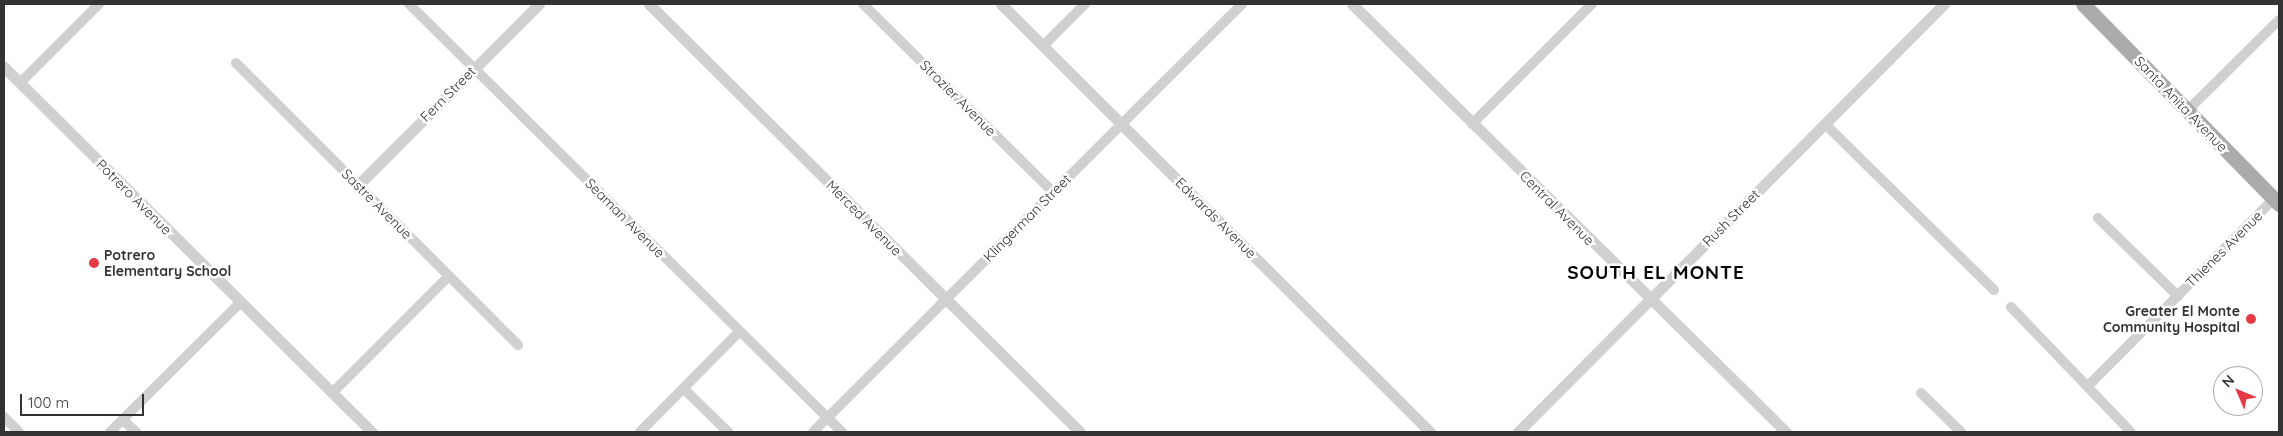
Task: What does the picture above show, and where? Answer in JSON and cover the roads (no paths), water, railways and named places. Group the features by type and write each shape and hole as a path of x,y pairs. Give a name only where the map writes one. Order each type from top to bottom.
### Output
{"main road":[{"name":"Santa Anita Avenue","path":"2083,4 2277,201"}],"street":[{"path":"20,84 99,4"},
{"name":"Seaman Avenue","path":"409,4 842,432"},
{"name":"Fern Street","path":"358,185 540,4"},
{"name":"Merced Avenue","path":"649,4 944,301 1080,432"},
{"name":"Strozier Avenue","path":"863,4 1053,192"},
{"name":"Edwards Avenue","path":"1001,4 1430,432"},
{"path":"1044,45 1085,4"},
{"name":"Klingerman Street","path":"813,432 1242,4"},
{"path":"1472,124 1592,4"},
{"name":"Rush Street","path":"1518,432 1944,4"},
{"name":"Central Avenue","path":"1358,6 1472,124 1649,300 1786,432"},
{"path":"2187,111 2279,20"},
{"name":"Sastre Avenue","path":"236,63 518,344"},
{"name":"Potrero Avenue","path":"4,67 240,304 372,432"},
{"path":"1825,124 1994,290"},
{"name":"Thienes Avenue","path":"2089,385 2277,201"},
{"path":"2098,218 2178,296"},
{"path":"332,393 449,276"},
{"path":"110,432 240,304"},
{"path":"2011,307 2089,385 2131,432"},
{"path":"640,432 739,332"},
{"path":"684,389 728,432"},
{"path":"1921,393 1961,432"},
{"path":"4,417 19,432"},
{"path":"123,420 136,432"}],"place":[{"name":"Potrero Elementary School","path":"94,263"},
{"name":"Greater El Monte Community Hospital","path":"2251,319"}],"district":[{"name":"SOUTH EL MONTE","path":"1656,273"}]}
